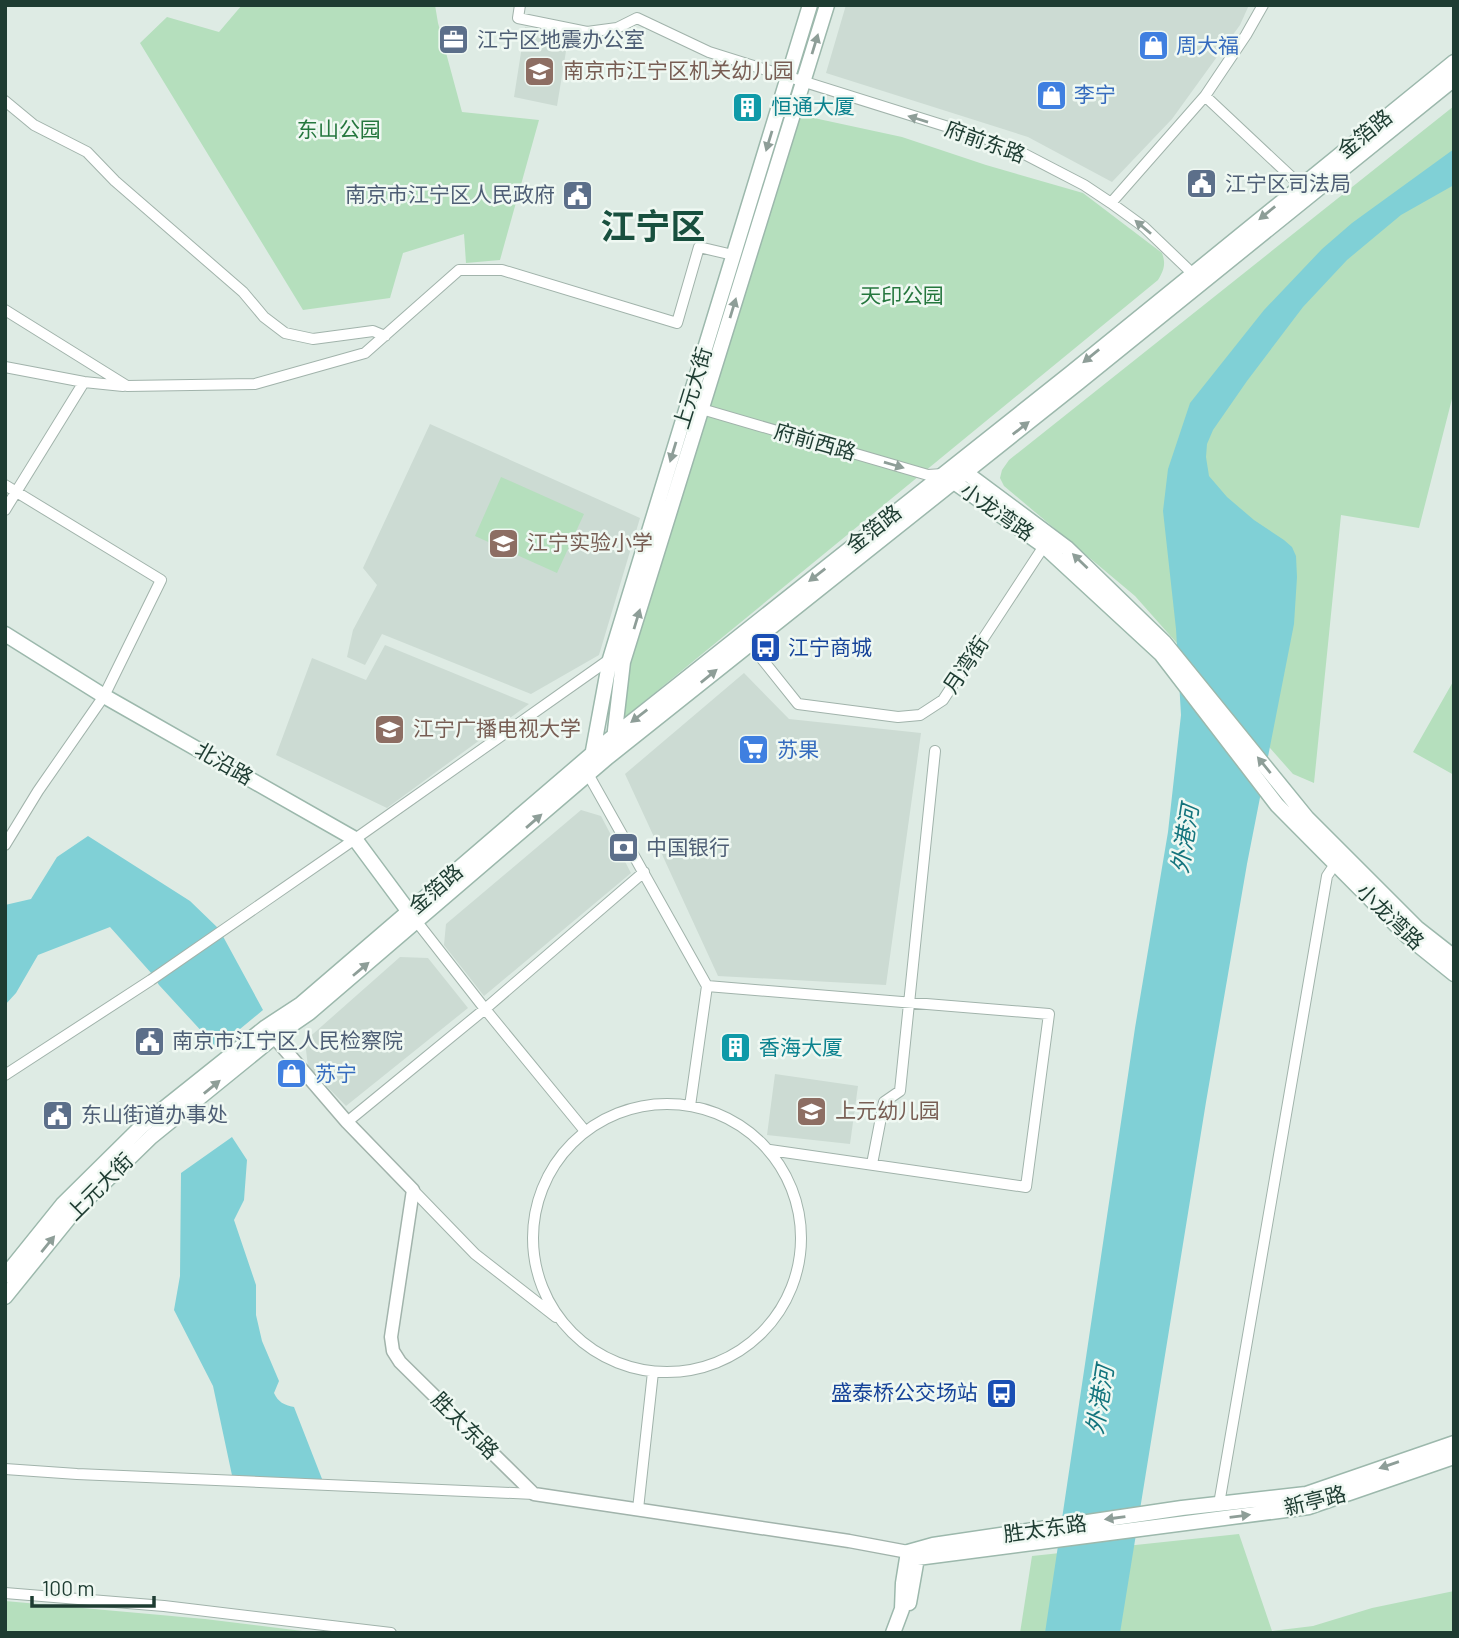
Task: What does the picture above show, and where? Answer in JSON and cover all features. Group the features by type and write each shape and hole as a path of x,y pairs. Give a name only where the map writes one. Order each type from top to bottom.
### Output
{"main road":[{"name":"上元大街","path":"608,757 615,735 623,662 695,407 796,80 810,5"},
{"name":"上元大街","path":"588,774 610,659 695,407 733,255 796,80 827,5"},
{"name":"金箔路","path":"305,1009 413,917 954,476 1193,274 1454,62"},
{"name":"金箔路","path":"413,917 615,735 954,476 1454,79"},
{"name":"小龙湾路","path":"954,476 1044,546 1162,648"},
{"name":"小龙湾路","path":"954,476 1067,548 1162,648 1277,805 1303,823 1408,937 1454,974"},
{"name":"北沿路","path":"5,634 104,696 355,839 413,917"},
{"name":"小龙湾路","path":"1339,860 1454,957"},
{"name":"上元大街","path":"5,1297 73,1213 151,1136 305,1009"},
{"name":"上元大街","path":"5,1276 63,1203 142,1126 266,1027 305,1009"},
{"name":"新亭路","path":"1182,1508 1306,1494 1454,1443"},
{"name":"新亭路","path":"1172,1525 1309,1507 1454,1457"},
{"name":"胜太东路","path":"912,1555 1182,1508"},
{"name":"胜太东路","path":"1033,1536 1172,1525"},
{"path":"893,1633 902,1609 902,1583 912,1555"},
{"path":"901,1633 908,1613 912,1555"}],"street":[{"name":"府前东路","path":"520,5 518,18 587,32 617,28 637,18 709,52 1009,146 1084,185 1111,203 1144,228 1193,274"},
{"path":"1111,203 1205,96 1263,5"},
{"path":"1205,96 1301,186"},
{"path":"5,101 34,125 86,152 115,181 243,292 264,317 285,333 313,339 373,331 385,336"},
{"path":"5,367 84,382 127,386 255,384 365,353 459,270 502,270 677,323 699,247 733,255"},
{"path":"5,310 127,386"},
{"path":"5,510 84,382"},
{"name":"府前西路","path":"695,407 928,475 954,476"},
{"path":"5,485 161,580 104,696 38,791 5,845"},
{"name":"月湾街","path":"750,644 797,704 898,717 920,715 943,700 1044,546"},
{"path":"5,1075 151,980 610,659"},
{"path":"872,1164 884,1102 900,1091 935,751"},
{"path":"588,774 707,986 690,1106"},
{"path":"1219,1504 1328,876 1339,860"},
{"path":"347,1122 485,1009 644,872"},
{"path":"413,917 585,1131"},
{"path":"707,986 1049,1014 1026,1187 769,1150"},
{"path":"274,1037 347,1122 475,1254 560,1320 586,1346 617,1363 653,1372 698,1369 740,1351 774,1320 795,1279 802,1234 793,1189 769,1150 744,1126 712,1110 690,1106 645,1105 613,1114 585,1131 555,1163 537,1203 533,1246 542,1289 560,1320"},
{"name":"胜太东路","path":"413,1190 391,1337 393,1351 400,1362 534,1494 849,1541 912,1555"},
{"path":"638,1510 653,1372"},
{"path":"5,1469 534,1494"},
{"path":"5,1593 164,1606 391,1633"}],"shaded area":[{"path":"846,5 1249,5 1240,25 1172,119 1112,182 1028,137 826,73"},
{"name":"南京市江宁区机关幼儿园","path":"525,27 563,33 567,45 557,106 514,97"},
{"name":"江宁实验小学","path":"430,424 640,518 599,655 531,694 382,634 365,665 347,657 353,630 377,585 363,568"},
{"name":"江宁广播电视大学","path":"385,645 529,704 387,808 276,755 312,658 366,680"},
{"path":"744,673 789,719 921,733 886,985 718,976 625,774"},
{"path":"581,810 601,816 631,873 484,996 444,945 446,924"},
{"path":"400,957 428,958 468,1008 346,1106 308,1067 305,1041"},
{"name":"上元幼儿园","path":"775,1074 858,1086 850,1144 767,1135"}],"green space":[{"name":"东山公园","path":"242,5 435,5 462,112 539,120 500,260 466,263 464,234 403,253 390,298 303,310 140,43 167,17 219,32"},
{"path":"1454,106 1454,391 1419,528 1341,515 1314,783 1293,774 1135,596 1004,486 1000,478 1009,460"},
{"name":"天印公园","path":"800,115 902,137 1083,193 1162,253 1163,270 1158,280 624,718 629,663"},
{"path":"501,477 584,514 557,573 475,536"},
{"path":"1454,680 1454,775 1413,752"},
{"path":"1239,1534 1272,1631 1313,1626 1372,1608 1454,1591 1454,1633 1020,1633 1032,1556"},
{"path":"5,1601 205,1619 319,1633 5,1633"}],"water":[{"name":"外港河","path":"1454,149 1454,185 1401,215 1347,260 1303,307 1247,381 1213,430 1207,444 1209,476 1227,497 1292,547 1296,556 1297,577 1294,624 1247,864 1120,1633 1045,1633 1135,1028 1168,832 1181,715 1176,629 1163,511 1168,469 1190,403 1264,310 1322,249 1352,223"},
{"path":"88,836 190,901 219,929 263,1010 217,1048 110,927 38,955 16,993 5,1005 5,905 31,899 57,857"},
{"path":"232,1137 247,1160 244,1200 234,1220 256,1285 256,1315 262,1341 279,1381 274,1393 282,1403 294,1407 324,1484 233,1480 213,1386 174,1310 180,1276 181,1173"}],"place":[{"name":"江宁区地震办公室","path":"454,40"},
{"name":"周大福","path":"1153,46"},
{"name":"南京市江宁区机关幼儿园","path":"540,71"},
{"name":"李宁","path":"1051,95"},
{"name":"恒通大厦","path":"748,107"},
{"name":"江宁区司法局","path":"1202,184"},
{"name":"南京市江宁区人民政府","path":"578,195"},
{"name":"江宁实验小学","path":"504,543"},
{"name":"江宁商城","path":"765,648"},
{"name":"江宁广播电视大学","path":"390,729"},
{"name":"苏果","path":"754,750"},
{"name":"中国银行","path":"623,848"},
{"name":"南京市江宁区人民检察院","path":"149,1041"},
{"name":"香海大厦","path":"736,1048"},
{"name":"苏宁","path":"292,1074"},
{"name":"上元幼儿园","path":"812,1111"},
{"name":"东山街道办事处","path":"58,1115"},
{"name":"盛泰桥公交场站","path":"1001,1393"}],"district":[{"name":"江宁区","path":"653,227"}]}
